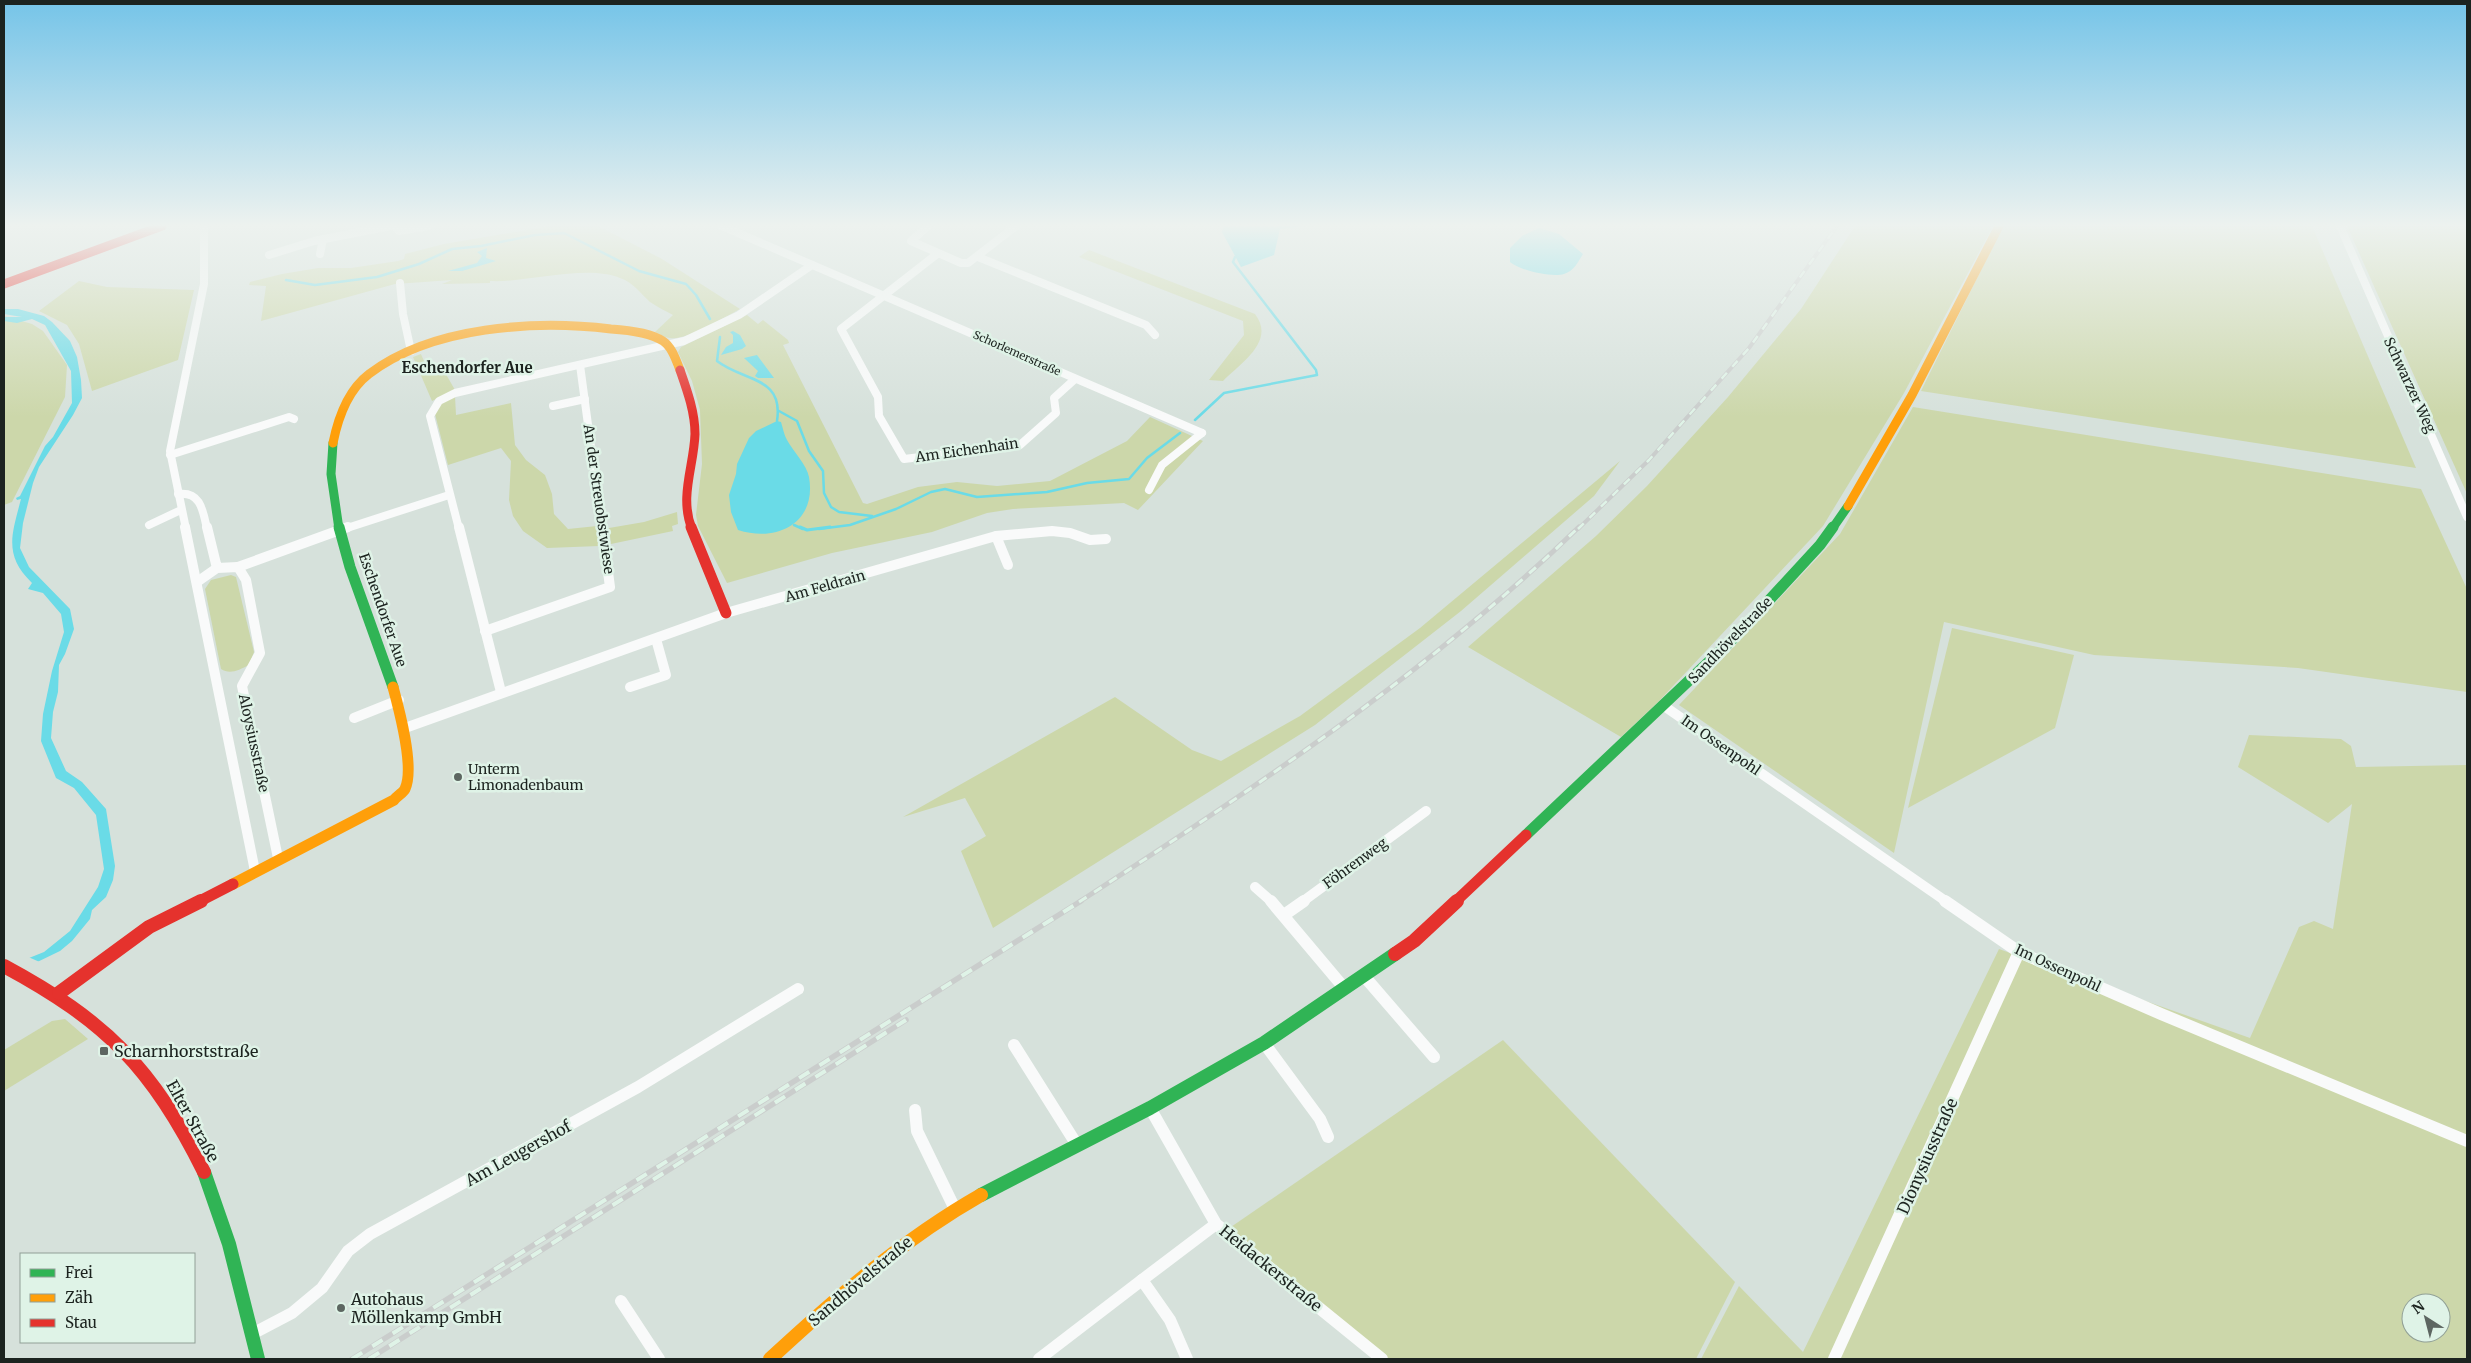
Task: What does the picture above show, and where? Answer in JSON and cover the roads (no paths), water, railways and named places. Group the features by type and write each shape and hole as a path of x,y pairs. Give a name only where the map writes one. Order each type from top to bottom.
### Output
{"street":[{"name":"Aloysiusstraße","path":"203,290 170,455 255,871"},
{"path":"401,290 403,314 411,351"},
{"path":"501,692 430,416 436,402 455,393 667,346 693,337 739,315 776,290"},
{"name":"Schorlemerstraße","path":"871,290 1202,433 1162,465 1149,490"},
{"path":"884,295 891,290"},
{"path":"1060,290 1146,324 1155,336"},
{"name":"Sandhövelstraße","path":"770,1359 846,1288 877,1263 955,1209 1150,1108 1264,1043 1414,942 1737,635 1820,545 1840,519 1912,395 1966,290"},
{"name":"Schwarzer Weg","path":"2368,290 2467,517"},
{"name":"Am Eichenhain","path":"884,295 841,328 878,397 879,416 904,459 1020,445 1056,413 1054,398 1075,378"},
{"name":"Eschendorfer Aue","path":"278,858 394,800 404,791 407,780 404,728 399,700 357,585 340,530 331,485 332,448 341,415 357,386 378,367 411,351 496,329 570,324 604,326 650,336 667,346"},
{"path":"667,346 688,392 695,424 694,452 686,510 689,526 717,586 726,613"},
{"name":"An der Streuobstwiese","path":"485,631 610,587 580,365"},
{"path":"553,406 585,399"},
{"path":"170,455 289,417 294,419"},
{"path":"178,494 188,493 196,497 201,504 217,568"},
{"path":"196,582 217,568 238,567 340,530 449,495"},
{"path":"150,524 181,510"},
{"name":"Am Feldrain","path":"404,728 726,613 996,536 1034,531 1069,533 1089,542 1106,540"},
{"path":"996,536 1008,565"},
{"name":"Aloysiusstraße","path":"238,567 246,580 260,653 242,686 278,858"},
{"path":"630,687 666,675 656,639"},
{"path":"354,718 399,700"},
{"name":"Im Ossenpohl","path":"1664,706 2019,952 2161,1014 2467,1141"},
{"name":"Föhrenweg","path":"1284,915 1426,811"},
{"path":"59,993 149,927 278,858"},
{"path":"1255,887 1270,899 1345,989"},
{"name":"Dionysiusstraße","path":"1834,1359 2019,952"},
{"name":"Elter Straße","path":"4,966 59,993 94,1019 131,1056 160,1090 192,1146 220,1216 258,1359"},
{"path":"1364,976 1424,1043 1434,1057"},
{"name":"Am Leugershof","path":"252,1334 292,1313 322,1288 348,1252 370,1234 638,1087 798,989"},
{"path":"1264,1043 1320,1119 1328,1136"},
{"path":"1014,1045 1077,1145"},
{"name":"Heidackerstraße","path":"1150,1108 1216,1224 1382,1359"},
{"path":"915,1110 917,1131 955,1209"},
{"path":"1038,1359 1216,1224"},
{"path":"1142,1280 1170,1320 1187,1359"},
{"path":"621,1301 659,1359"}],"water":[{"path":"4,309 18,309 44,316 70,341 77,357 82,398 39,467 23,523 20,548 29,567 70,609 74,629 59,665 58,692 53,712 51,738 66,771 82,782 106,809 115,866 113,880 106,897 92,910 90,919 72,941 60,951 29,966 29,958 44,952 70,931 98,887 104,869 96,815 74,788 56,778 41,741 43,714 52,671 64,632 61,614 43,593 28,589 32,583 17,563 12,544 21,499 17,500 16,498 20,496 45,446 53,437 72,403 71,371 45,325 32,319 17,323 4,321 4,317 22,317 4,314"},
{"path":"733,331 740,335 746,346 721,355 726,347 733,343 733,335 730,332"},
{"path":"757,355 774,378 758,378 755,376 758,371 744,358"},
{"path":"777,421 781,422 787,440 808,472 810,493 807,506 801,517 780,531 767,534 738,530 731,512 729,495 736,474 737,464 749,438 756,431"}],"waterway":[{"path":"691,290 710,319"},
{"path":"1195,420 1224,393 1317,375 1316,370 1254,290"},
{"path":"720,337 717,361 760,382 768,388 778,406 777,421"},
{"path":"779,411 797,421 809,451 823,471 824,493 831,507 839,512 872,516"},
{"path":"819,529 850,525 896,509 931,492 945,489 977,497 1047,492 1087,483 1129,479 1147,458 1180,433"},
{"path":"794,525 803,529"},
{"path":"800,527 807,530 830,527"}],"railway":[{"path":"1578,529 1649,460 1749,348 1791,290"},
{"path":"1079,902 1275,772 1401,680 1522,580 1579,527"},
{"path":"352,1359 1081,901"},
{"path":"369,1359 906,1020"}],"place":[{"name":"Unterm Limonadenbaum","path":"458,777"},
{"name":"Scharnhorststraße","path":"104,1051"},
{"name":"Autohaus Möllenkamp GmbH","path":"341,1308"}],"district":[{"name":"Eschendorfer Aue","path":"467,367"}]}
